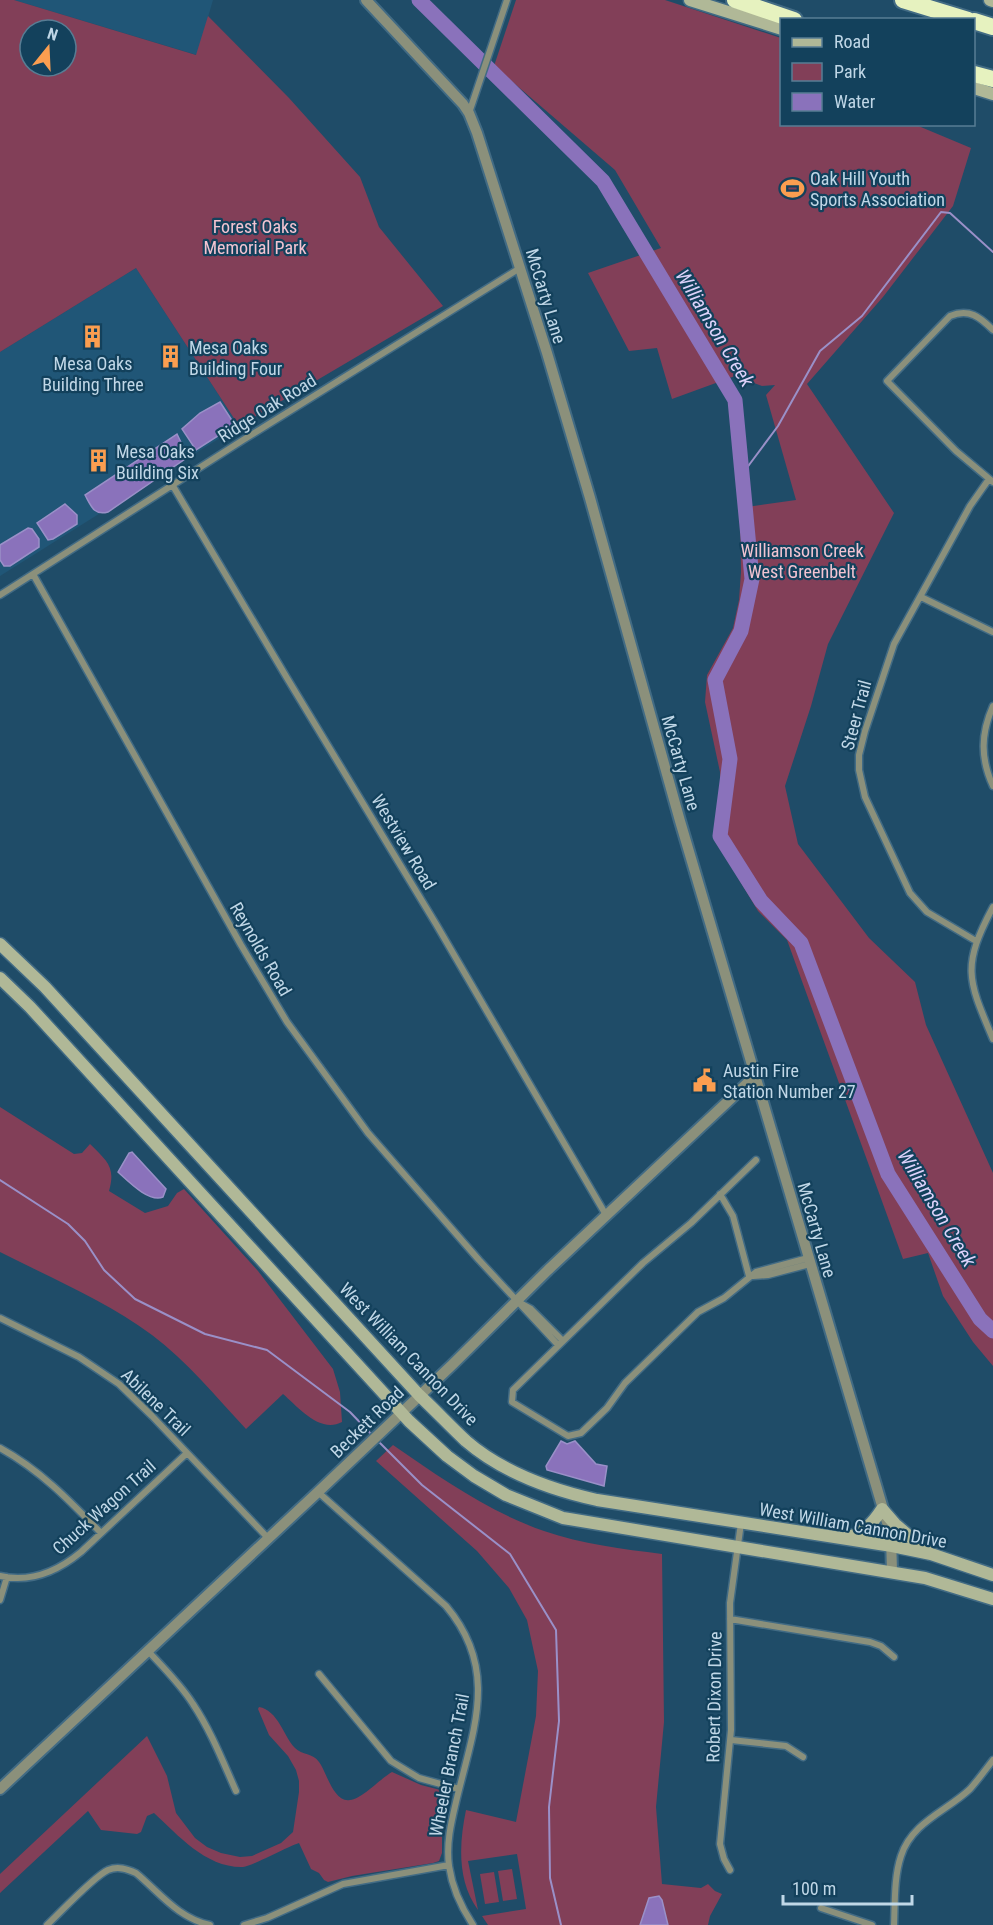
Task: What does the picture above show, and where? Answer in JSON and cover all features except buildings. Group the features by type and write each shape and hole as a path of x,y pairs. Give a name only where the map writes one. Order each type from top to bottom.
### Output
{"highway":[{"path":"735,0 788,18"},
{"path":"903,0 962,18"},
{"path":"921,0 945,12"},
{"path":"975,21 993,27"},
{"path":"975,75 993,80"}],"main road":[{"path":"690,0 780,28"},
{"path":"975,88 993,94"},
{"name":"West William Cannon Drive","path":"0,944 45,987 419,1395 468,1442 498,1462 551,1487 597,1500 892,1546 931,1554 993,1575"},
{"path":"0,978 30,1007 401,1412 441,1450 474,1476 506,1495 563,1518 892,1572 953,1585 993,1599"},
{"path":"838,1539 860,1533 874,1521 882,1509 895,1524 931,1554"}],"street":[{"name":"McCarty Lane","path":"366,0 469,113 520,268 590,498 677,810 882,1509 892,1546 892,1572"},
{"path":"469,113 507,0"},
{"name":"Ridge Oak Road","path":"0,595 520,268"},
{"path":"991,481 956,451 887,381 950,316 964,312 972,313 980,317 993,330"},
{"name":"Steer Trail","path":"976,941 927,912 910,893 865,797 859,755 894,644 970,506 991,481"},
{"name":"Westview Road","path":"173,486 436,924 606,1215"},
{"name":"Reynolds Road","path":"33,574 241,945 287,1022 368,1133 516,1302 561,1343"},
{"path":"921,597 993,632"},
{"path":"993,706 987,721 983,758 993,786"},
{"path":"993,907 976,941 972,957 971,982 993,1038"},
{"name":"Beckett Road","path":"0,1789 318,1492 606,1215 755,1076"},
{"path":"756,1160 691,1223 643,1263 513,1390 512,1398 515,1405 568,1436 581,1433 607,1408 624,1383 698,1312 724,1298 749,1276 768,1275 809,1261"},
{"path":"720,1194 733,1216 749,1276"},
{"name":"Abilene Trail","path":"0,1318 79,1357 106,1374 131,1394 268,1539"},
{"path":"0,1448 45,1477 101,1533"},
{"name":"Chuck Wagon Trail","path":"3,1577 33,1576 53,1570 73,1559 187,1453"},
{"name":"Wheeler Branch Trail","path":"318,1492 438,1598 452,1613 465,1634 478,1671 480,1692 450,1830 448,1865 459,1900 472,1925"},
{"name":"Robert Dixon Drive","path":"730,1870 720,1844 731,1740 730,1603 741,1523"},
{"path":"0,1600 3,1577"},
{"path":"730,1619 870,1642 881,1646 894,1658"},
{"path":"148,1651 194,1704 236,1791"},
{"path":"318,1674 391,1761 419,1778 459,1789"},
{"path":"731,1740 786,1746 803,1757"},
{"path":"894,1925 898,1870 906,1844 924,1822 969,1789 993,1760"},
{"path":"244,1925 343,1884 448,1865"},
{"path":"47,1925 99,1877 117,1868 136,1874 180,1913 210,1925"},
{"path":"821,1908 872,1925"}],"shaded area":[{"path":"14,0 213,0 197,55"},
{"path":"136,268 239,426 0,576 0,352"}],"green space":[{"name":"Forest Oaks Memorial Park","path":"0,0 14,0 74,18 18,18 18,78 78,78 78,19 196,55 208,16 289,98 360,177 379,227 443,306 239,426 136,268 0,352"},
{"name":"Williamson Creek West Greenbelt","path":"516,0 665,0 780,38 780,126 918,126 971,148 953,206 883,297 807,384 894,513 828,644 785,786 798,844 869,938 915,982 926,1025 993,1173 993,1366 973,1342 943,1296 928,1253 903,1259 787,940 758,911 737,876 722,835 720,772 705,702 707,675 733,628 739,600 740,508 796,500 766,395 775,385 762,386 735,376 672,399 657,348 629,351 588,273 661,248 615,170 494,66"},
{"path":"0,1107 74,1154 82,1153 90,1144 111,1170 109,1191 145,1213 168,1206 177,1193 184,1189 258,1271 333,1369 340,1392 342,1422 326,1425 318,1422 302,1412 283,1394 246,1429 189,1368 152,1335 97,1301 0,1252"},
{"path":"393,1445 466,1493 524,1523 558,1536 588,1543 662,1554 664,1722 656,1807 662,1884 701,1888 708,1884 722,1894 710,1916 708,1925 488,1925 482,1916 526,1909 517,1854 468,1861 478,1910 471,1899 463,1875 461,1849 466,1810 516,1822 536,1716 538,1671 527,1620 509,1588 477,1551 376,1461"},
{"path":"259,1707 266,1709 276,1718 295,1748 317,1759 331,1785 344,1800 355,1799 392,1772 421,1785 448,1792 450,1798 442,1833 442,1853 439,1861 328,1882 311,1869 299,1843 248,1866 230,1866 217,1862 194,1849 154,1813 147,1816 141,1832 137,1834 101,1830 88,1811 0,1893 0,1874 147,1736 167,1776 176,1813 195,1838 221,1853 240,1857 252,1856 281,1843 293,1832 299,1781 288,1756 269,1735"},
{"path":"512,1869 517,1899 503,1901 498,1871"},
{"path":"494,1872 499,1902 485,1904 480,1874"}],"water":[{"path":"220,402 235,425 196,450 182,429 200,413"},
{"path":"177,434 188,457 108,512 99,513 94,509 85,495"},
{"path":"65,504 77,515 77,524 48,540 37,523"},
{"path":"28,528 32,529 39,539 39,547 10,566 4,566 0,560 0,545"},
{"path":"132,1152 166,1189 163,1197 151,1197 145,1194 118,1172 129,1153"},
{"path":"561,1441 567,1444 575,1441 596,1464 607,1466 604,1486 547,1470 546,1466"},
{"path":"659,1896 668,1925 640,1925 649,1898"}],"waterway":[{"name":"Williamson Creek","path":"419,0 603,181 735,400 752,579 741,631 715,680 730,759 720,836 761,901 801,943 888,1174 980,1319 993,1331"},
{"path":"743,473 778,426 820,351 862,316 941,212 950,213 993,252"},
{"path":"0,1180 68,1224 85,1241 104,1270 135,1299 205,1334 267,1350 350,1412 372,1435"},
{"path":"378,1441 422,1485 510,1554 556,1630 559,1721 549,1807 550,1878 561,1925"}],"place":[{"name":"Oak Hill Youth Sports Association","path":"792,188"},
{"name":"Mesa Oaks Building Three","path":"93,337"},
{"name":"Mesa Oaks Building Four","path":"171,357"},
{"name":"Mesa Oaks Building Six","path":"98,461"},
{"name":"Austin Fire Station Number 27","path":"705,1080"}]}
